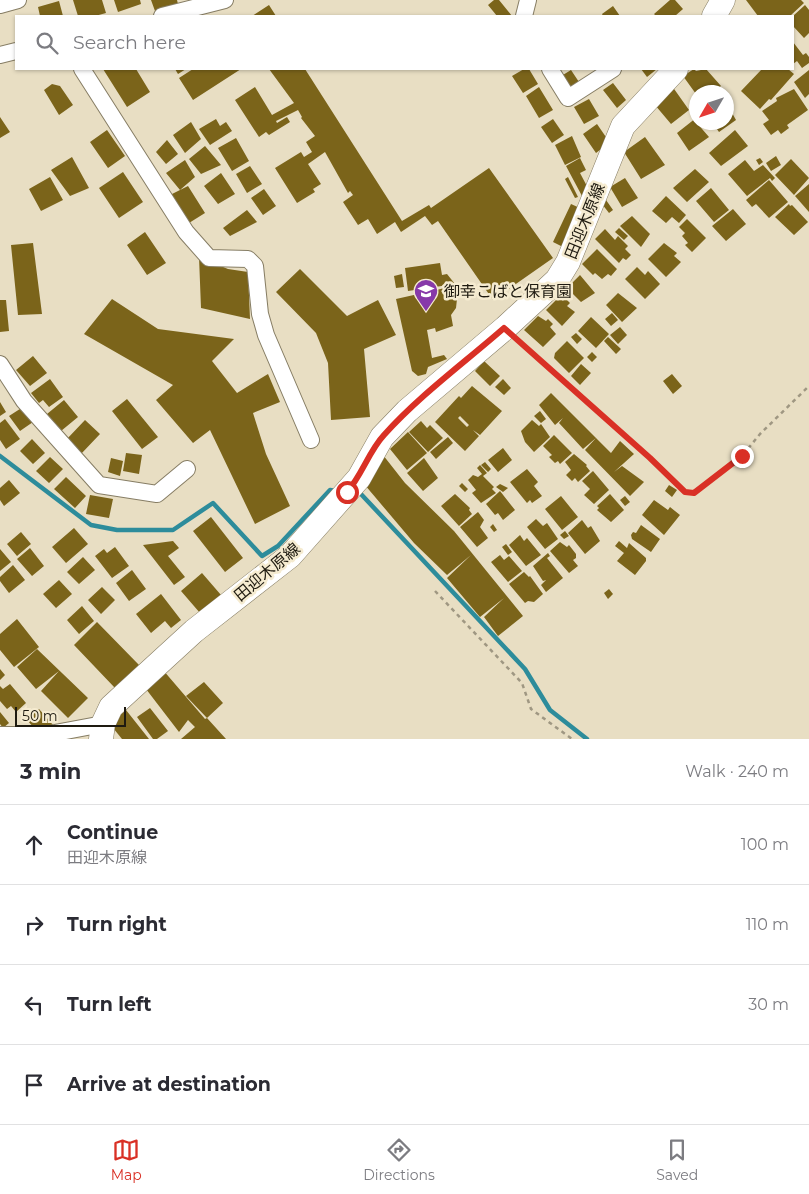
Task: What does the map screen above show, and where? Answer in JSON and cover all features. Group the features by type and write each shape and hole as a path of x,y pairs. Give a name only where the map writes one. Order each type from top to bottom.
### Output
{"main road":[{"path":"715,15 724,0"},
{"name":"田迎木原線","path":"102,732 111,707 194,631 290,556 359,478 382,437 407,411 557,280 568,262 623,126 675,70"}],"street":[{"path":"0,5 18,0"},
{"path":"166,15 225,0"},
{"path":"524,15 528,0"},
{"path":"0,55 15,51"},
{"path":"83,70 186,232 209,258 248,259 255,266 260,314 266,335 311,440"},
{"path":"551,70 568,98 611,70"},
{"path":"0,364 24,401 99,485 157,494 187,469"},
{"path":"0,735 102,732"}],"path":[{"path":"504,328 650,458 685,492 694,493 742,456 760,434 809,386"},
{"path":"435,591 522,682 532,710 572,739"}],"building":[{"path":"73,0 102,0 106,13 78,15"},
{"path":"114,0 140,0 141,4 118,12"},
{"path":"151,0 177,0 178,4 155,11"},
{"path":"494,0 499,0 511,15 496,15 488,5"},
{"path":"670,0 675,0 683,9 676,15 654,14"},
{"path":"746,0 801,0 804,3 791,15 757,15"},
{"path":"59,1 63,15 40,15 38,7"},
{"path":"269,5 275,15 254,15"},
{"path":"805,5 809,10 809,33 804,38 794,27 794,15"},
{"path":"613,6 619,15 602,15"},
{"path":"794,43 803,55 806,53 809,57 809,63 802,68 797,61 794,63"},
{"path":"104,70 137,70 150,92 127,107"},
{"path":"176,70 184,70 178,74"},
{"path":"191,70 239,70 193,100 179,78"},
{"path":"270,70 306,70 402,221 429,205 431,208 489,168 553,258 493,300 438,221 432,225 425,216 401,232 395,222 377,234 368,219 358,225 343,202 353,195 350,191 348,193 325,152 308,164 321,184 313,189 315,192 297,203 275,168 301,152 304,157 312,152 306,142 315,136 301,118 298,110 276,121 277,123 287,117 290,122 269,135 266,132 259,137 235,100 255,87 272,115 294,103"},
{"path":"522,70 530,70 538,84 523,93 512,76"},
{"path":"571,70 581,85 568,94 558,78"},
{"path":"642,70 656,70 647,77"},
{"path":"692,70 707,70 720,85 690,85 683,76"},
{"path":"761,70 789,70 794,74 771,100 769,99 760,109 741,91"},
{"path":"809,70 809,94 805,98 794,82"},
{"path":"613,83 626,100 617,108 603,90"},
{"path":"52,84 60,86 73,105 59,115 44,90"},
{"path":"672,86 689,110 671,124 655,105"},
{"path":"539,87 553,110 539,118 526,96"},
{"path":"794,89 808,110 787,125 789,128 781,134 778,130 771,135 763,124 769,120 762,111 777,101 776,98"},
{"path":"589,99 599,116 584,124 574,107"},
{"path":"0,117 10,132 0,138"},
{"path":"216,119 220,126 226,122 232,131 210,145 199,129"},
{"path":"553,119 564,135 552,143 541,127"},
{"path":"191,122 201,139 185,153 173,135"},
{"path":"597,124 608,140 603,143 605,146 596,153 583,134"},
{"path":"689,124 689,130 703,130 709,137 689,151 677,133"},
{"path":"107,130 125,156 108,168 90,142"},
{"path":"735,130 748,146 721,166 709,153"},
{"path":"572,136 581,157 565,165 555,145"},
{"path":"645,137 665,165 641,179 624,152"},
{"path":"236,138 249,161 232,171 218,148"},
{"path":"167,140 178,154 166,164 156,152"},
{"path":"205,146 221,165 201,174 189,159"},
{"path":"776,156 781,165 771,171 766,163"},
{"path":"72,157 89,188 70,196 51,170"},
{"path":"580,158 586,170 580,173 589,190 582,196 566,166"},
{"path":"760,158 763,162 759,165 756,160"},
{"path":"791,159 809,178 794,195 775,175"},
{"path":"185,160 195,177 180,190 166,173"},
{"path":"745,160 754,171 763,165 775,178 772,181 770,178 747,196 728,174"},
{"path":"250,166 262,184 247,193 236,174"},
{"path":"695,169 709,182 687,202 673,188"},
{"path":"123,172 143,202 119,218 99,188"},
{"path":"221,173 235,194 218,204 204,186"},
{"path":"50,177 63,200 41,211 29,189"},
{"path":"568,177 578,197 575,198 565,179"},
{"path":"625,178 638,198 622,207 610,187"},
{"path":"769,180 788,202 769,218 756,204 752,207 746,200"},
{"path":"809,184 809,212 795,196"},
{"path":"188,186 205,213 189,223 170,195"},
{"path":"711,188 729,210 714,222 696,201"},
{"path":"264,189 276,206 263,215 251,198"},
{"path":"666,196 686,215 679,223 672,217 666,223 652,211"},
{"path":"606,200 613,210 609,213 602,204"},
{"path":"571,204 582,209 563,247 553,242"},
{"path":"789,204 808,222 794,235 775,217"},
{"path":"733,209 746,224 726,241 712,226"},
{"path":"247,210 257,222 230,236 223,228"},
{"path":"632,216 650,234 641,247 620,226"},
{"path":"687,219 706,238 692,252 685,245 688,243 682,236 685,233 679,227"},
{"path":"619,228 628,236 624,240 615,232"},
{"path":"605,229 615,240 618,236 628,246 625,249 631,255 626,260 623,258 619,263 595,239"},
{"path":"145,232 166,263 147,275 127,245"},
{"path":"33,243 42,314 18,315 11,245"},
{"path":"664,243 677,253 674,256 681,262 666,277 648,259"},
{"path":"597,249 617,269 611,276 608,274 602,279 595,273 593,275 582,264"},
{"path":"199,257 228,269 248,272 250,319 201,308"},
{"path":"440,263 442,275 447,274 455,284 408,291 405,268"},
{"path":"637,267 645,275 648,271 660,284 645,299 625,279"},
{"path":"300,269 347,316 378,300 396,335 364,349 370,417 331,420 328,363 316,333 276,292"},
{"path":"402,274 404,287 396,288 394,276"},
{"path":"580,275 595,293 581,302 567,288"},
{"path":"445,288 452,291 457,299 456,308 451,315 453,326 436,332 435,328 427,330 432,358 444,355 447,359 428,367 426,374 418,376 412,371 396,299"},
{"path":"618,293 637,308 622,322 606,305"},
{"path":"559,297 563,301 565,298 570,303 567,306 575,312 562,326 546,310"},
{"path":"112,299 158,329 234,339 212,361 237,393 268,374 280,402 253,413 266,454 290,506 255,524 210,430 193,443 156,400 173,385 84,334"},
{"path":"0,300 6,300 9,331 0,332"},
{"path":"612,313 618,320 611,326 605,319"},
{"path":"538,316 546,321 548,319 553,324 550,327 556,334 543,347 524,330"},
{"path":"591,317 609,334 596,348 578,331"},
{"path":"620,327 627,335 618,344 610,335"},
{"path":"576,333 582,339 577,344 571,337"},
{"path":"608,337 621,349 616,354 604,341"},
{"path":"567,341 584,358 569,373 554,358 555,353"},
{"path":"592,352 597,357 592,362 587,357"},
{"path":"33,356 47,373 30,386 16,370"},
{"path":"484,361 500,376 490,386 475,371"},
{"path":"581,364 591,373 580,385 571,376"},
{"path":"672,374 682,386 673,394 663,381"},
{"path":"50,379 63,397 49,407 43,400 39,403 31,393"},
{"path":"503,379 511,388 504,395 495,387"},
{"path":"472,386 502,411 480,435 473,430 479,436 465,451 435,422 459,396 461,398","holes":["460,416 469,425 467,427 458,418"]},
{"path":"551,393 596,438 583,449 559,423 563,418 555,425 539,405"},
{"path":"127,399 158,437 142,449 112,411"},
{"path":"64,400 78,417 61,431 47,414"},
{"path":"0,402 6,412 0,416"},
{"path":"23,407 33,422 20,431 9,416"},
{"path":"540,411 546,419 541,423 534,416"},
{"path":"5,419 20,439 6,449 0,440 0,423"},
{"path":"85,420 100,434 81,454 66,440"},
{"path":"532,420 539,426 541,424 550,437 534,452 525,442 521,431"},
{"path":"421,421 427,428 430,425 443,438 428,452 409,432"},
{"path":"408,432 427,453 407,470 390,449"},
{"path":"554,435 572,453 560,464 558,461 555,463 549,457 552,455 543,446"},
{"path":"448,437 453,443 436,459 430,452"},
{"path":"596,438 611,453 620,441 634,454 614,472 622,466 644,482 630,496 585,450"},
{"path":"32,439 45,453 33,464 20,451"},
{"path":"503,448 512,460 498,472 488,460"},
{"path":"126,453 142,455 139,474 123,471"},
{"path":"574,454 587,465 590,471 578,482 575,478 572,481 566,475 571,470 565,462"},
{"path":"383,455 405,483 454,531 523,616 498,636 484,617 504,598 480,617 447,578 471,555 447,575 414,543 359,478"},
{"path":"50,457 63,469 49,483 36,471"},
{"path":"111,458 123,461 120,476 108,472"},
{"path":"424,458 438,478 423,491 407,473"},
{"path":"485,462 491,469 488,472 481,465"},
{"path":"480,465 487,473 483,476 494,487 492,489 496,493 481,503 472,493 476,490 468,480 473,475 478,477 482,474 477,468"},
{"path":"527,469 538,482 534,486 542,496 532,503 530,500 527,503 510,482"},
{"path":"593,471 609,490 594,504 584,495 590,489 582,481"},
{"path":"66,477 86,496 75,508 54,489"},
{"path":"9,480 20,493 4,506 0,500 0,488"},
{"path":"462,483 468,489 465,492 459,486"},
{"path":"500,484 508,488 503,492 496,487"},
{"path":"669,485 677,490 672,497 665,491"},
{"path":"500,491 515,510 503,520 498,513 495,515 486,504"},
{"path":"455,494 470,508 469,510 472,514 459,526 441,506"},
{"path":"610,494 624,510 611,522 597,510 599,508 597,506"},
{"path":"90,495 113,499 109,518 86,514"},
{"path":"561,496 578,517 562,530 545,509"},
{"path":"625,496 630,502 625,506 620,500"},
{"path":"654,500 668,510 670,507 680,515 664,535 642,515"},
{"path":"478,512 484,520 480,527 488,538 477,547 460,527"},
{"path":"211,517 243,558 225,572 193,531"},
{"path":"536,519 543,526 547,523 558,539 545,549 527,527"},
{"path":"582,520 588,528 591,526 600,541 585,554 568,533"},
{"path":"493,524 497,530 494,532 490,527"},
{"path":"641,525 660,539 651,552 632,539 631,535 633,532 636,533"},
{"path":"74,528 88,544 66,563 52,547"},
{"path":"565,531 569,536 564,539 560,535"},
{"path":"21,532 31,544 17,556 7,544"},
{"path":"520,535 524,541 527,538 541,555 526,566 509,545"},
{"path":"173,541 179,548 168,556 185,577 174,585 143,545"},
{"path":"619,541 627,548 629,543 646,558 646,561 635,575 617,561 624,553 615,546"},
{"path":"560,542 567,547 569,545 576,554 576,558 573,560 578,566 569,573 550,551"},
{"path":"506,544 512,552 508,555 502,547"},
{"path":"115,547 129,566 112,578 95,556 104,549 107,553"},
{"path":"30,548 44,566 32,576 17,559"},
{"path":"0,549 11,562 0,571"},
{"path":"548,553 550,556 547,558 563,578 546,592 541,585 546,580 543,581 533,566"},
{"path":"500,555 504,560 509,556 522,571 508,582 491,562"},
{"path":"83,557 95,570 79,584 67,572"},
{"path":"13,565 25,580 9,593 0,581 0,577"},
{"path":"132,570 146,589 129,601 116,583"},
{"path":"524,572 530,576 543,594 534,602 528,601 525,603 509,584"},
{"path":"202,573 221,595 200,613 181,591"},
{"path":"59,580 72,594 56,608 43,594"},
{"path":"102,587 115,600 101,614 88,600"},
{"path":"609,589 613,594 608,599 604,593"},
{"path":"161,594 181,620 171,628 165,621 151,633 136,614"},
{"path":"82,606 94,621 79,634 67,620"},
{"path":"17,619 39,647 14,667 0,650 0,634"},
{"path":"97,622 139,665 115,688 74,645"},
{"path":"37,649 88,698 68,718 41,691 59,671 36,689 17,667"},
{"path":"0,669 5,675 0,680"},
{"path":"163,670 205,719 207,718 226,739 181,739 195,727 188,720 179,732 146,689"},
{"path":"204,682 223,703 207,718 186,696"},
{"path":"10,684 26,703 16,712 11,706 7,709 0,701 0,686 3,689"},
{"path":"150,708 168,731 157,739 153,739 137,717"},
{"path":"39,709 53,725 35,729 27,720"},
{"path":"126,710 149,739 122,739 109,723"},
{"path":"0,712 9,723 3,728 0,724"}],"waterway":[{"path":"0,456 91,525 117,530 173,530 213,503 262,556 278,546 330,490 336,491"},
{"path":"356,493 360,493 525,669 550,710 587,739"}],"place":[{"name":"御幸こばと保育園","path":"426,312"}],"route":[{"path":"347,492 359,478 382,437 407,411 504,328 650,458 685,492 694,493 742,456"}]}
